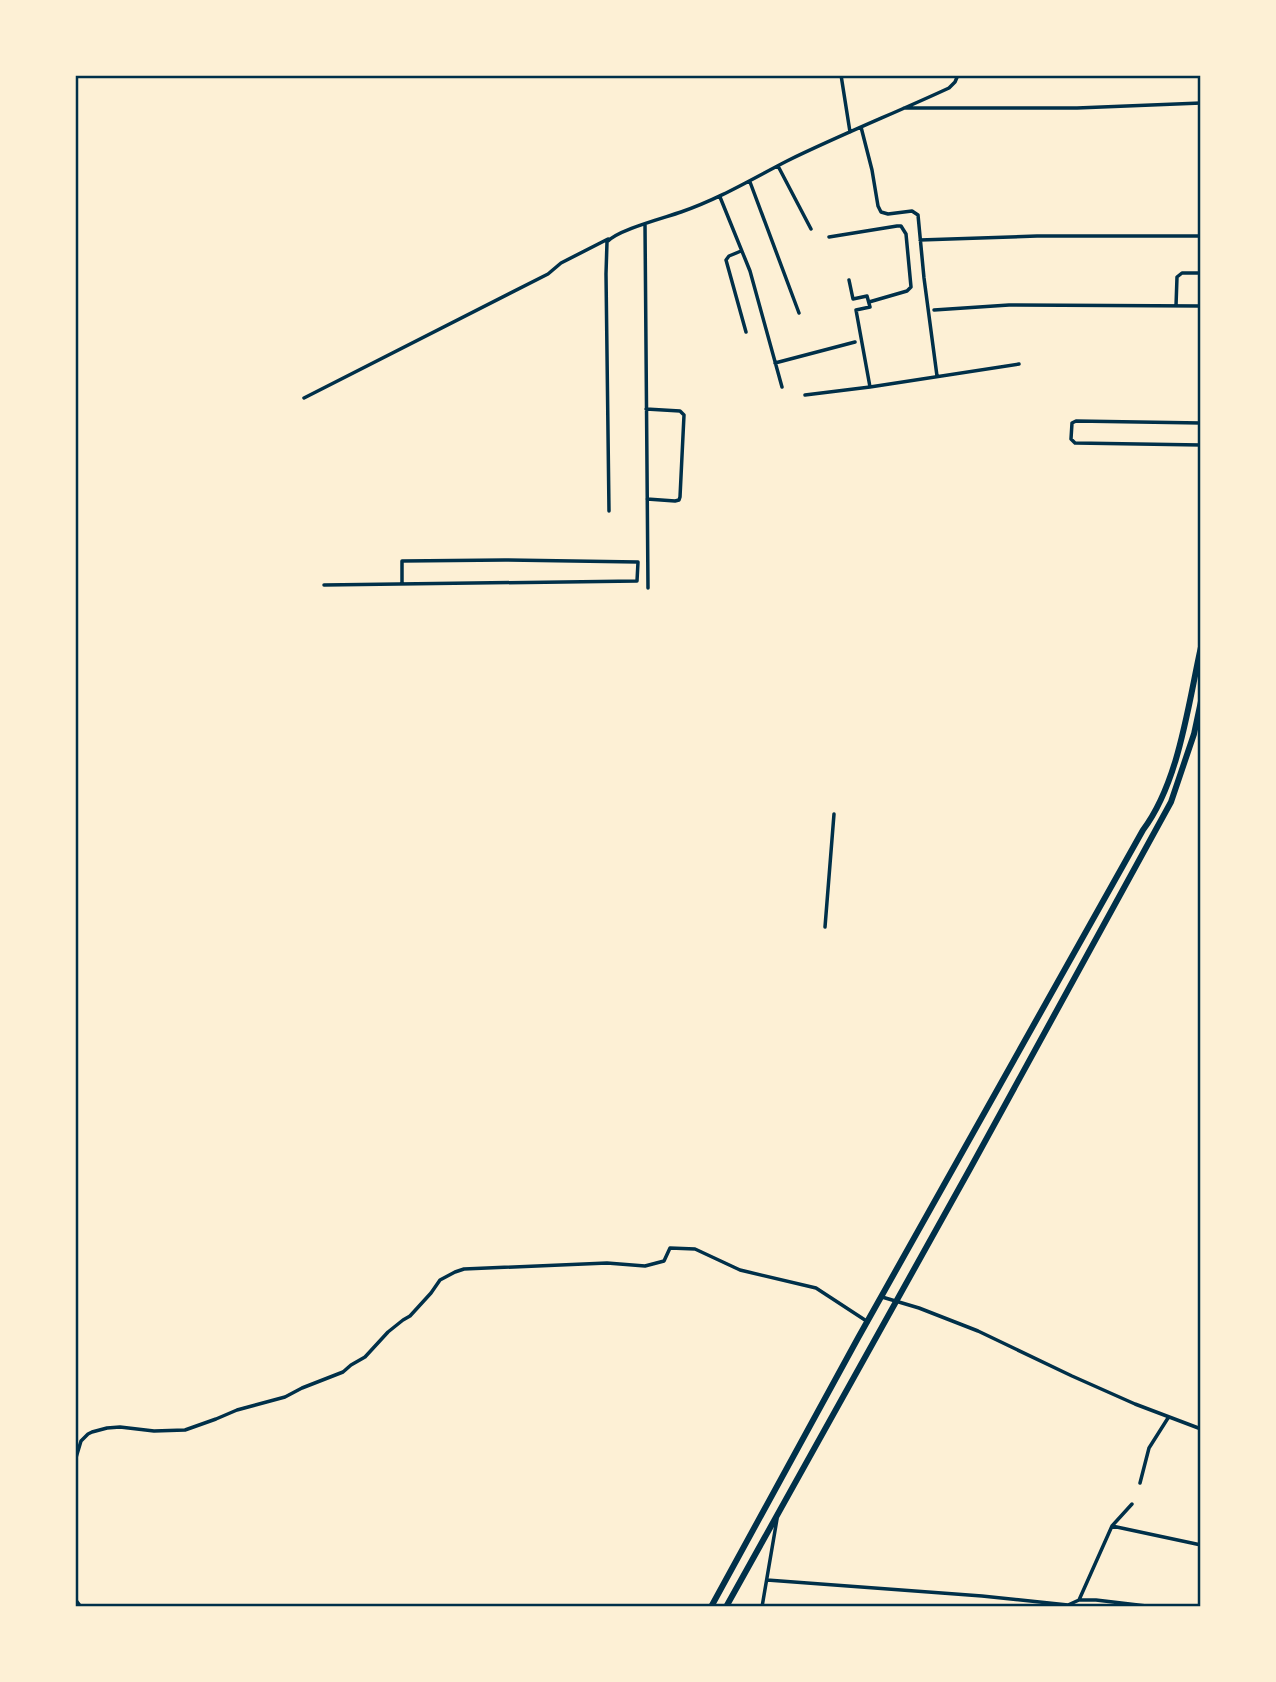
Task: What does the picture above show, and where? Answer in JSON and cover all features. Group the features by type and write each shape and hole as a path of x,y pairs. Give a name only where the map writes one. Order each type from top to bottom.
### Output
{"main road":[{"path":"711,1607 867,1322 1152,818 1174,764 1201,647"},
{"path":"726,1607 1171,802 1190,746 1201,701"},
{"path":"792,1460 804,1466"}],"street":[{"path":"841,75 850,132"},
{"path":"304,398 548,274 561,262 610,238 720,197 778,166 949,88 958,75"},
{"path":"902,108 1089,107 1201,103"},
{"path":"861,127 881,212 888,214 912,211 918,215 937,376"},
{"path":"778,166 811,229"},
{"path":"750,182 799,313"},
{"path":"720,197 750,271 782,387"},
{"path":"645,225 648,589"},
{"path":"829,237 897,226 904,229 911,287 909,290 869,302"},
{"path":"920,240 1037,236 1201,236"},
{"path":"609,511 606,274 607,242 610,238"},
{"path":"741,251 726,260 746,332"},
{"path":"1176,306 1179,274 1201,273"},
{"path":"849,280 853,299 867,296 870,307 856,310 870,387"},
{"path":"934,310 1009,305 1201,306"},
{"path":"775,363 855,342"},
{"path":"805,395 1019,364"},
{"path":"646,409 680,411 684,415 680,497 675,501 647,499"},
{"path":"1201,422 1076,421 1072,423 1071,439 1075,443 1201,445"},
{"path":"324,585 637,582 638,562 402,561 402,584"},
{"path":"638,572 648,571"},
{"path":"825,927 834,814"},
{"path":"75,1461 81,1441 92,1432 120,1427 154,1431 185,1430 237,1410 285,1397 343,1372 365,1357 387,1332 410,1316 440,1280 464,1269 607,1263 645,1266 664,1261 670,1248 688,1248 705,1252 740,1270 817,1288 867,1322"},
{"path":"882,1297 978,1331 1135,1405 1201,1429"},
{"path":"1140,1483 1149,1448 1169,1417"},
{"path":"1079,1600 1112,1526 1132,1504"},
{"path":"762,1607 778,1513"},
{"path":"1112,1526 1201,1545"},
{"path":"767,1580 1069,1605 1079,1600 1155,1607"},
{"path":"75,1599 81,1607"}]}
